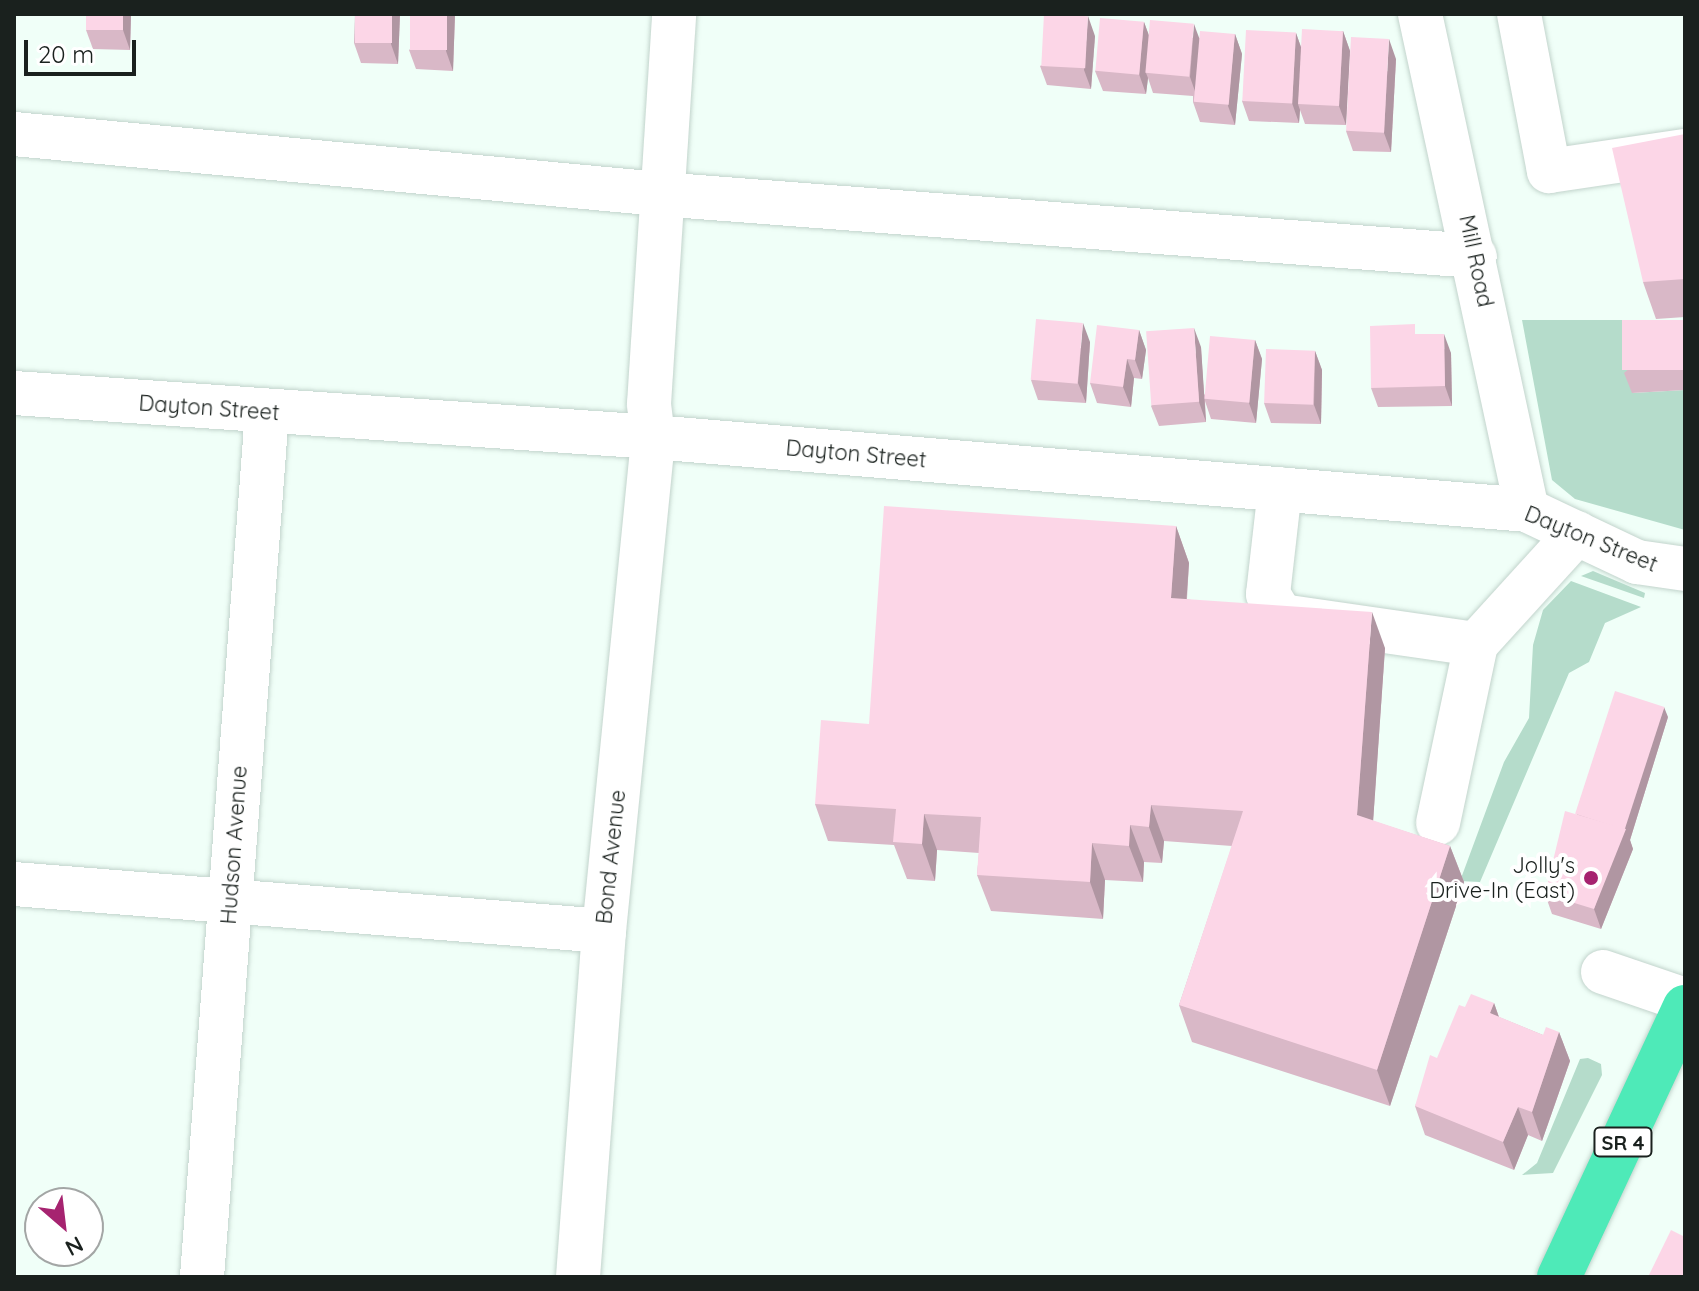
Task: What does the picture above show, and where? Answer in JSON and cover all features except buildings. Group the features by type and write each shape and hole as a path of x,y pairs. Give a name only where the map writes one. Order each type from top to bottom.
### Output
{"highway":[{"name":"SR 4","path":"1559,1277 1685,1007"}],"street":[{"name":"Bond Avenue","path":"578,1277 604,931 653,437 649,404 659,194 674,14"},
{"name":"Mill Road","path":"1420,14 1475,256 1527,510"},
{"path":"1519,14 1549,171 1685,151"},
{"path":"14,134 659,194 1475,256"},
{"name":"Dayton Street","path":"14,393 267,413 653,437 1527,510 1637,562 1685,569"},
{"name":"Hudson Avenue","path":"202,1277 267,413"},
{"path":"1280,489 1268,594 1281,616 1476,644"},
{"path":"1438,823 1476,644 1577,533"},
{"path":"14,884 604,931"},
{"path":"1603,972 1685,1000"}],"green space":[{"path":"1522,320 1685,320 1632,393 1685,390 1685,530 1575,499 1552,480"},
{"path":"1593,571 1645,593 1644,598 1581,576"},
{"path":"1571,581 1641,607 1605,623 1589,662 1569,673 1480,882 1460,881 1504,762 1529,718 1533,645 1543,610"},
{"path":"1588,1058 1601,1064 1602,1075 1553,1173 1522,1175 1537,1163 1580,1059"}],"place":[{"name":"Jolly's Drive-In (East)","path":"1591,878"}]}
